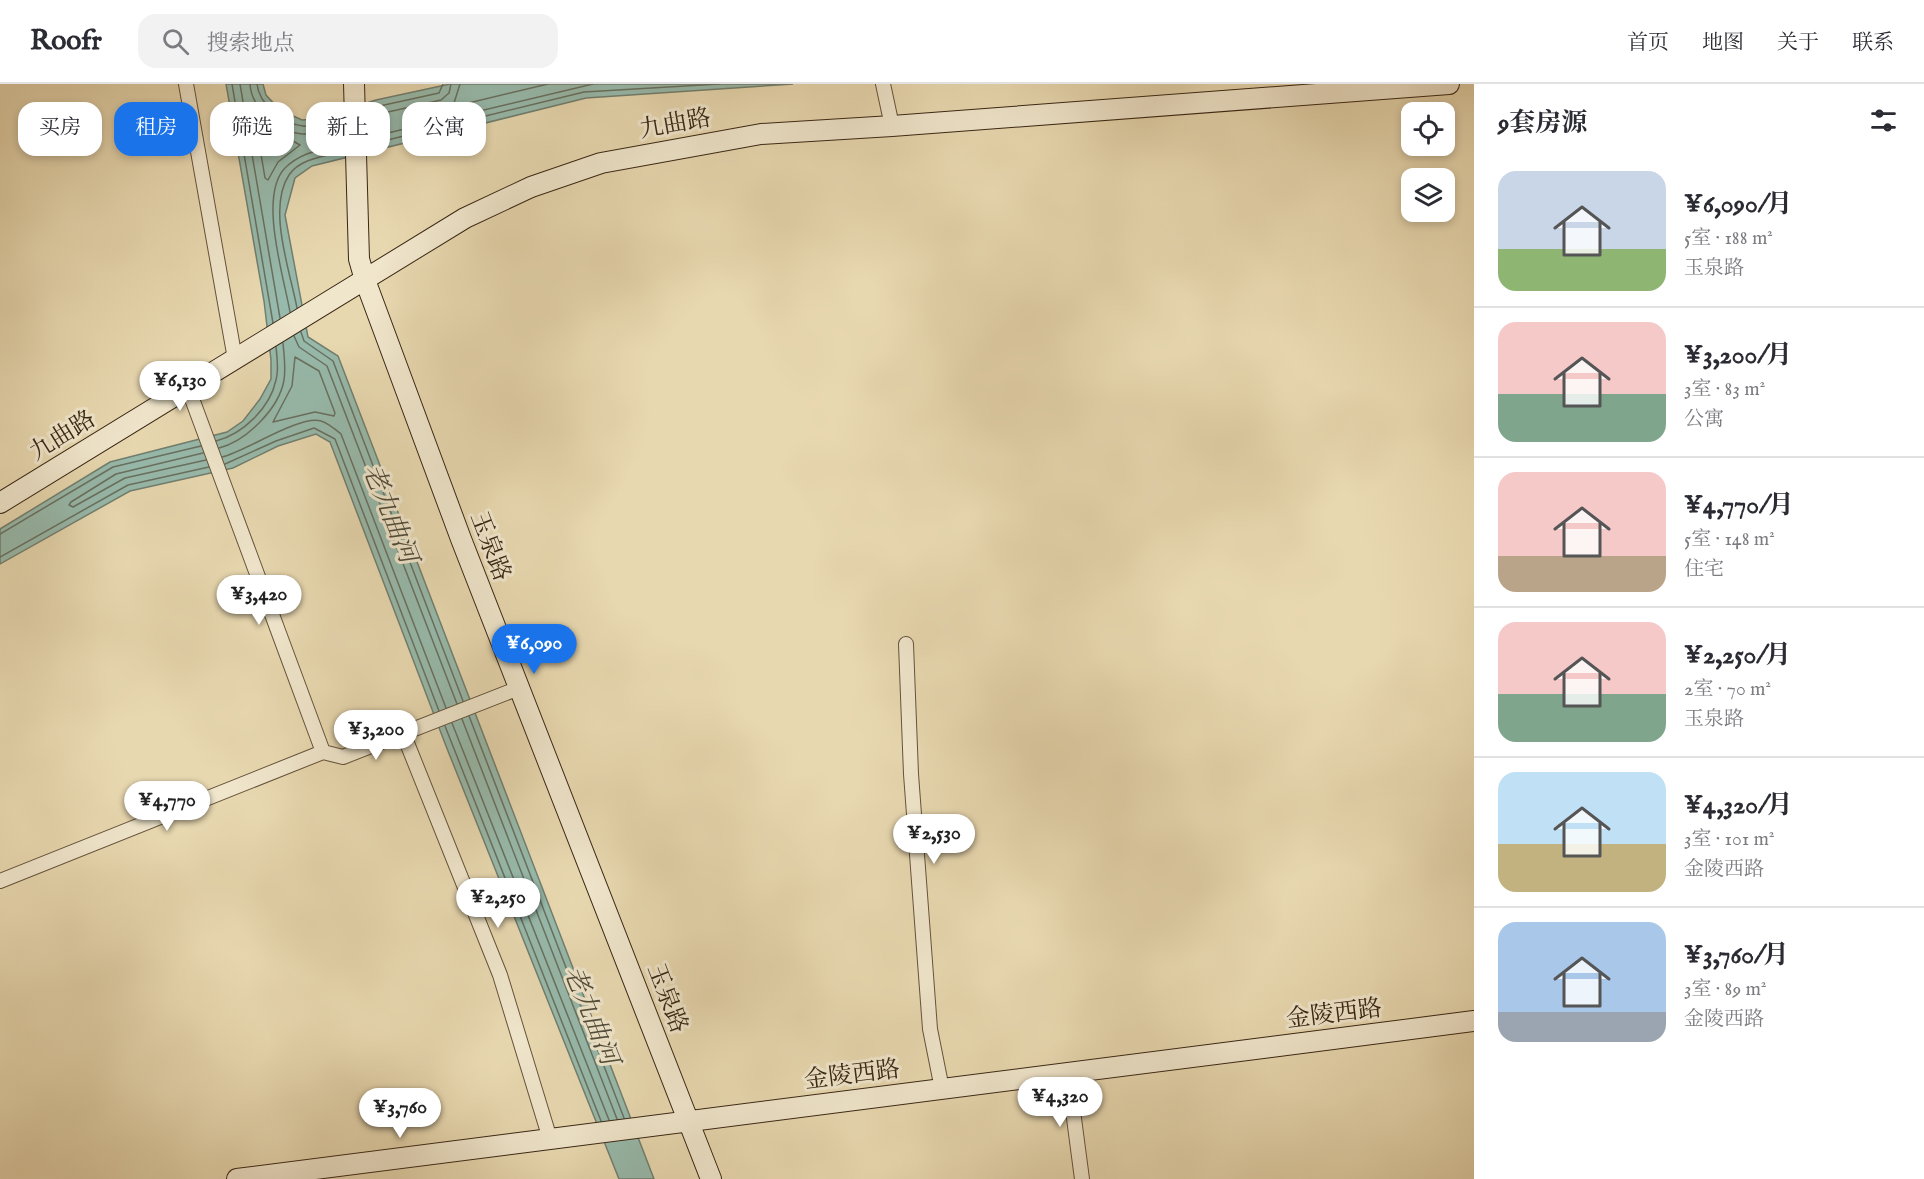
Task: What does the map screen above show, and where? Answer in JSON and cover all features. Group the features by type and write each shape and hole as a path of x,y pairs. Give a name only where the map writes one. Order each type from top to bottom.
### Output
{"street":[{"path":"186,84 235,359"},
{"name":"九曲路","path":"0,503 465,218 531,188 601,163 761,134 1449,84"},
{"path":"884,85 892,126"},
{"name":"玉泉路","path":"355,91 359,259 364,280 519,688 711,1179"},
{"path":"188,388 323,752"},
{"path":"906,644 911,774 930,1029 942,1089"},
{"path":"0,881 323,752 343,757 519,688"},
{"path":"403,734 500,975 559,1138"},
{"name":"金陵西路","path":"237,1179 1474,1021"},
{"path":"1068,1073 1082,1179"}],"water":[{"path":"226,84 263,84 266,95 273,102 229,102"},
{"path":"450,84 793,84 586,98 486,123 486,102 402,102 402,144 390,147 390,102 370,102"},
{"name":"老九曲河","path":"294,116 306,120 306,156 352,156 312,166 295,178 285,215 308,337 338,356 654,1179 619,1179 446,746 330,442 316,434 278,446 233,468 130,491 0,564 0,529 110,462 227,432 243,421 260,399 271,379 264,301 239,156 294,156"}]}
